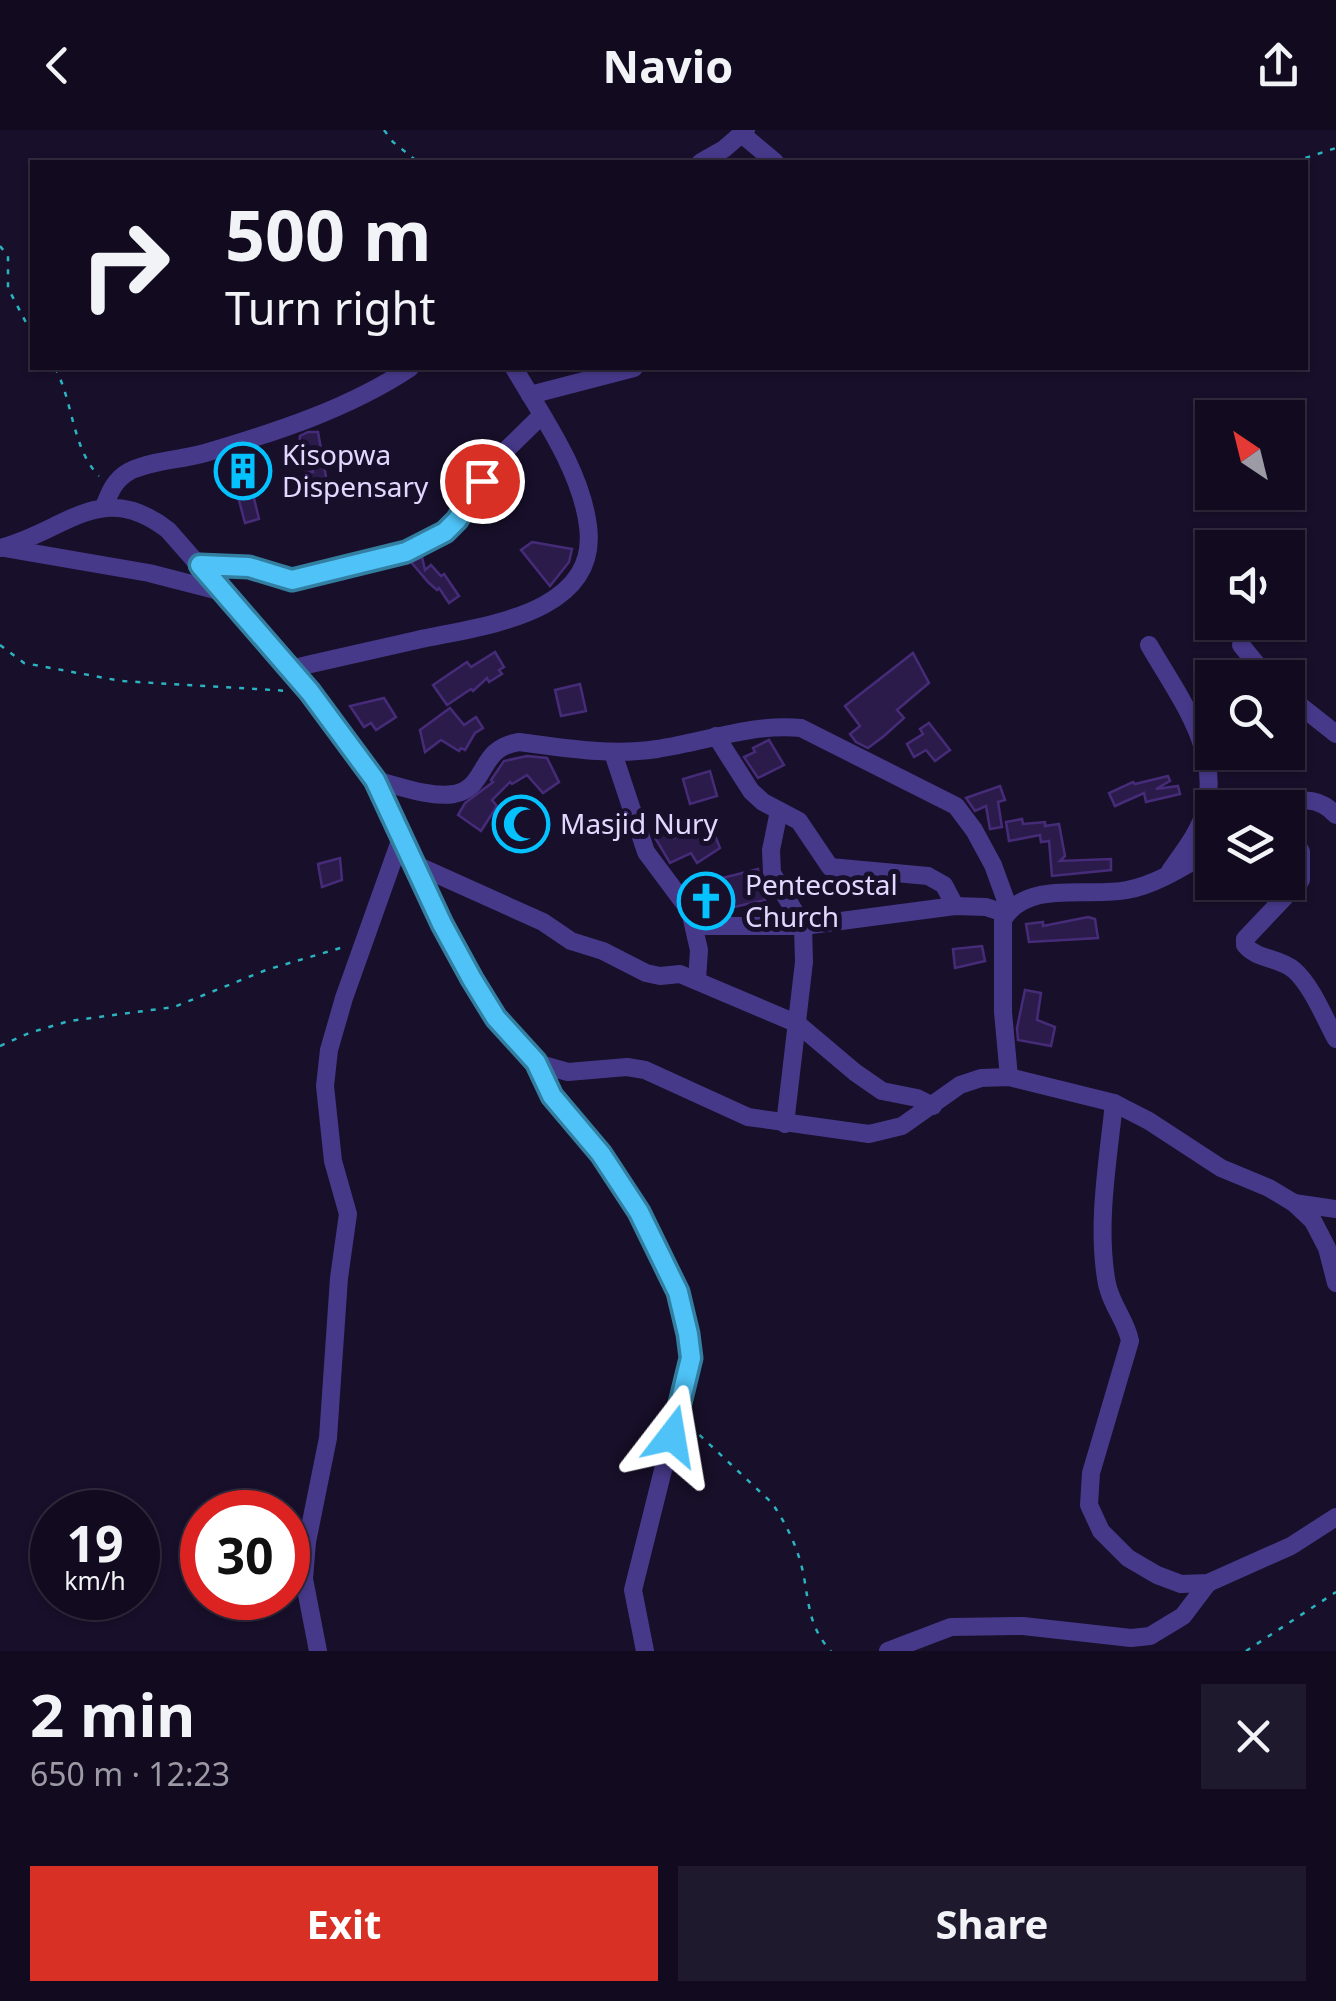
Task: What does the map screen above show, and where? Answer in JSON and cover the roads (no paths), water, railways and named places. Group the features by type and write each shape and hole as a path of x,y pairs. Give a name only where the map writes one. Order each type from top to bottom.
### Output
{"street":[{"path":"704,160 745,132 772,160"},
{"path":"104,507 111,488 128,472 247,441 351,402 407,370"},
{"path":"290,669 518,618 554,600 571,586 587,560 589,530 582,495 515,370"},
{"path":"530,394 626,370"},
{"path":"200,565 249,567 292,580 428,543 457,520 498,458 541,416"},
{"path":"2,548 104,507 145,513 168,530 310,692 375,780 472,979 506,1031 536,1062 552,1096 607,1163 639,1212 678,1292 691,1358 633,1590 645,1651"},
{"path":"2,548 149,573 222,592"},
{"path":"1150,645 1199,735 1210,771 1205,810 1192,839 1167,876"},
{"path":"1241,645 1253,660"},
{"path":"1305,709 1336,734"},
{"path":"375,780 455,794 470,788 492,754 504,744 520,742 613,753 778,726 802,728 956,806 974,830 1008,912"},
{"path":"716,736 751,791 762,802 800,822 830,867 928,876 944,885 956,906"},
{"path":"613,753 646,852 690,911 699,950 697,980"},
{"path":"1305,801 1327,805 1336,815"},
{"path":"779,811 771,850 772,873 803,926 804,962 785,1124"},
{"path":"318,1651 304,1579 307,1542 328,1438 339,1278 348,1214 333,1161 326,1086 330,1050 363,941 401,838"},
{"path":"1009,1077 1003,1012 1004,920 1008,912 1018,901 1033,896 1128,890 1167,876 1195,860"},
{"path":"414,864 543,922 571,941 646,972 660,976 680,974 697,980 798,1024 870,1084 933,1106"},
{"path":"1281,900 1254,928 1245,945 1297,973 1336,1038"},
{"path":"694,926 803,926 956,906 1008,912"},
{"path":"536,1062 568,1072 627,1067 645,1070 748,1117 870,1134 902,1126 960,1085 980,1078 1009,1077 1114,1103 1221,1168 1294,1203 1313,1220 1327,1248 1336,1283"},
{"path":"1114,1103 1105,1209 1106,1277 1112,1305 1128,1330 1130,1341 1092,1472 1090,1505 1101,1531 1128,1558 1157,1575 1181,1584 1208,1584 1291,1546 1336,1516"},
{"path":"1294,1203 1336,1209"},
{"path":"888,1651 951,1627 1023,1626 1130,1638 1150,1636 1183,1616 1208,1584"}],"place":[{"name":"Kisopwa Dispensary","path":"243,471"},
{"name":"Masjid Nury","path":"521,824"},
{"name":"Pentecostal Church","path":"706,901"}]}
